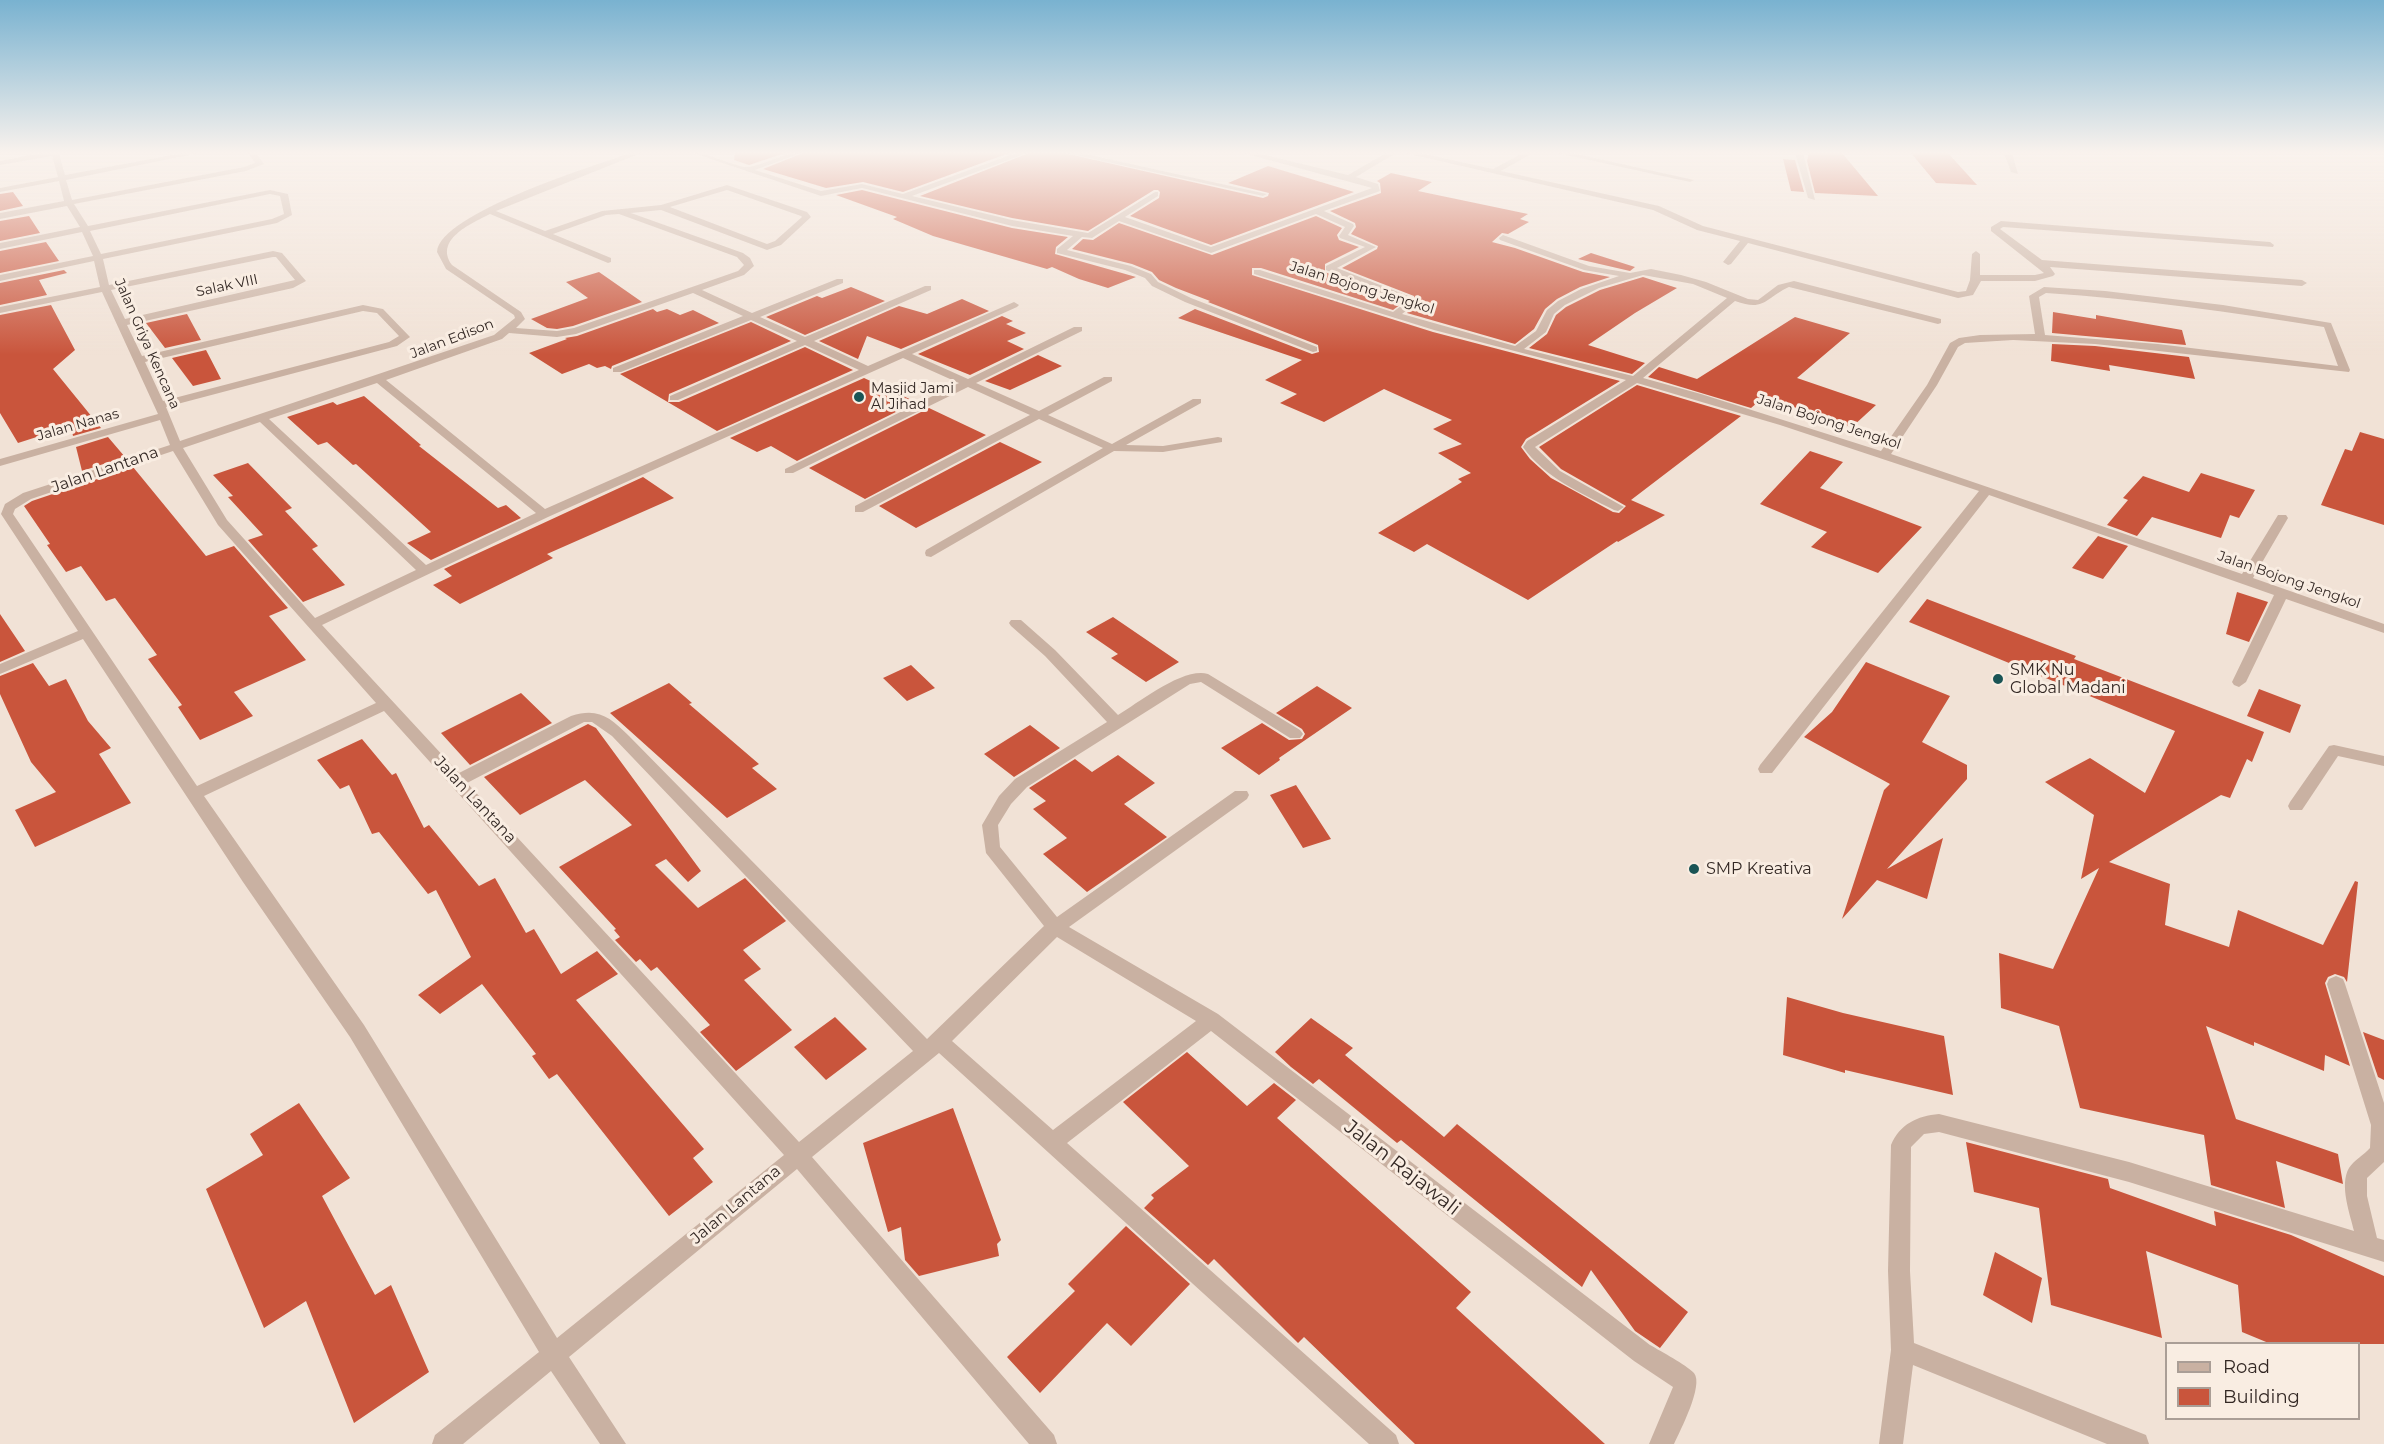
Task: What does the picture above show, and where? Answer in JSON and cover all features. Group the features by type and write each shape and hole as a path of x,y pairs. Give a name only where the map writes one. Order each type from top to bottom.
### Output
{"street":[{"name":"Jalan Griya Kencana","path":"80,220 99,258 105,288 162,410 176,446"},
{"path":"0,246 124,220"},
{"path":"0,278 274,220"},
{"name":"Jalan Edison","path":"176,446 380,380 498,337 508,330 520,319 515,310 449,267 443,260 441,251 444,242 453,232 473,220"},
{"path":"512,220 608,260"},
{"path":"545,234 584,220"},
{"path":"508,330 569,333 741,273 749,266 747,260 643,220"},
{"path":"697,220 767,247 778,243 803,220"},
{"path":"1001,220 1080,235 1093,235 1116,220"},
{"path":"1127,220 1211,250 1291,220"},
{"path":"1337,220 1350,226 1343,236 1372,248 1329,268 1410,300 1409,304 1395,315"},
{"path":"1681,220 1745,241 1958,295 1970,293 1975,280 1976,254"},
{"path":"1975,280 1986,277 2035,278 2050,274 1994,227 2007,225 2270,245"},
{"path":"1080,235 1060,251 1128,268 1148,276 1155,284 1188,300 1313,349"},
{"path":"1503,238 1587,268 1631,275"},
{"path":"1728,262 1745,241"},
{"name":"Salak VIII","path":"105,288 276,254 301,281 122,323"},
{"path":"2039,263 2302,283"},
{"name":"Jalan Bojong Jengkol","path":"1257,272 1331,297 1516,350 1714,401 1988,489 2384,629"},
{"path":"1516,350 1538,334 1544,327 1547,315 1562,303 1631,275 1651,272 1710,286 1733,298 1759,302 1767,299 1780,286 1794,284 1938,321"},
{"path":"617,370 840,281"},
{"path":"0,310 105,288"},
{"path":"674,398 928,288"},
{"path":"694,290 868,370"},
{"path":"1884,455 1932,385 1954,345 1963,340 2040,337 2269,359 2345,370 2328,326 2223,308 2105,294 2044,290 2034,296 2040,337"},
{"path":"1618,507 1546,465 1533,454 1529,447 1531,443 1634,380 1733,298"},
{"path":"313,624 544,514 1014,305"},
{"name":"Jalan Nanas","path":"0,463 162,410 393,344 405,337 380,311 363,308 138,360"},
{"path":"789,471 1078,330"},
{"path":"903,354 1112,448 1163,449 1218,440"},
{"path":"859,509 1108,378"},
{"path":"380,380 544,514"},
{"path":"931,553 1197,401"},
{"path":"262,418 425,571"},
{"name":"Jalan Lantana","path":"444,1444 555,1356 797,1154 222,522 176,446 27,496 9,507 7,514 194,794 357,1031 555,1356 614,1444"},
{"path":"1766,769 1988,489"},
{"path":"2245,580 2282,518"},
{"path":"2239,682 2282,593"},
{"path":"1016,623 1050,653 1117,723"},
{"path":"0,669 87,632"},
{"path":"1055,927 992,849 990,825 1005,800 1021,783 1186,680 1203,677 1295,734"},
{"path":"194,794 386,704"},
{"path":"458,781 582,717 596,717 605,722 932,1046 1052,1143 1387,1444"},
{"path":"2296,806 2334,750 2384,761"},
{"path":"1045,1444 797,1154 932,1046 1055,927 1241,795"},
{"name":"Jalan Rajawali","path":"1055,927 1211,1020 1642,1353 1686,1382 1678,1408 1661,1444"},
{"path":"2336,984 2381,1125 2382,1147 2377,1157 2357,1174 2356,1196 2376,1249"},
{"path":"1052,1143 1211,1020"},
{"path":"1892,1444 1903,1350 1899,1271 1901,1145 1911,1131 1922,1124 1940,1123 2129,1172 2376,1249"},
{"path":"1903,1350 2137,1444"}],"building":[{"path":"32,220 40,233 0,241 0,221"},
{"path":"896,220 982,220 1068,237 1056,247 1055,254 1136,277 1108,288 1052,267 1047,269 933,236"},
{"path":"1026,220 1105,220 1088,231"},
{"path":"1142,220 1277,220 1211,245"},
{"path":"1304,220 1326,220 1342,228 1337,235 1339,240 1359,247 1325,264 1325,272 1401,304 1393,310 1261,268 1252,268 1252,275 1433,332 1620,381 1526,439 1521,447 1530,459 1551,478 1613,512 1619,513 1626,506 1561,469 1539,447 1637,385 1741,416 1631,500 1665,515 1617,541 1528,600 1427,544 1414,552 1378,533 1462,482 1458,479 1471,473 1438,453 1462,444 1433,429 1452,420 1384,389 1324,422 1280,403 1297,394 1265,380 1302,360 1178,318 1195,309 1312,354 1319,352 1318,345 1208,302 1210,301 1159,280 1152,272 1132,264 1072,249 1083,239 1093,240 1119,223 1212,255"},
{"path":"1350,220 1524,220 1529,222 1508,234 1502,233 1492,242 1583,272 1610,277 1580,287 1557,299 1545,309 1534,329 1515,344 1407,313 1414,306 1414,296 1342,268 1377,249 1378,246 1351,234 1356,227 1355,223"},
{"path":"46,242 59,261 0,273 0,251"},
{"path":"1591,253 1635,267 1630,271 1578,259"},
{"path":"64,270 67,273 39,280 47,295 0,305 0,283"},
{"path":"599,272 642,302 573,326 557,329 547,328 531,319 588,298 566,282"},
{"path":"1643,277 1677,288 1588,345 1645,363 1632,374 1529,348 1547,334 1556,315 1566,307 1600,290"},
{"path":"851,287 885,301 805,335 766,317 817,296 822,298"},
{"path":"962,299 989,311 901,349 867,336 858,359 819,341 899,306 927,314"},
{"path":"51,305 75,350 53,369 101,428 73,436 71,426 18,443 0,413 0,315"},
{"path":"653,309 657,312 667,309 680,315 693,310 719,323 612,366 611,369 605,366 597,368 589,364 562,374 529,353 567,339 565,338 577,336"},
{"path":"2053,312 2096,319 2096,315 2182,330 2186,345 2052,333"},
{"path":"187,314 201,340 165,348 146,323"},
{"path":"1002,316 1013,321 1006,324 1026,333 1007,341 1024,349 970,375 918,354"},
{"path":"1795,317 1850,333 1797,378 1876,405 1852,427 1764,397 1751,408 1648,377 1659,367 1697,379"},
{"path":"751,322 791,341 669,394 668,402 679,402 805,347 853,370 717,431 620,374"},
{"path":"2052,344 2095,346 2189,357 2195,379 2109,365 2110,371 2051,361"},
{"path":"206,350 221,379 193,386 172,358"},
{"path":"1038,355 1062,366 1010,390 985,381"},
{"path":"864,378 916,402 797,461 771,446 757,452 730,438"},
{"path":"364,396 421,445 419,446 498,508 506,505 521,518 431,560 407,543 431,532 356,464 353,465 327,442 318,445 287,417 333,402 337,405"},
{"path":"929,408 986,435 865,499 809,468"},
{"path":"2360,432 2384,439 2384,525 2321,505 2345,449 2352,451"},
{"path":"108,437 125,457 82,471 76,447"},
{"path":"1000,442 1042,462 916,528 879,506"},
{"path":"1810,451 1843,462 1820,488 1922,527 1878,573 1811,547 1827,532 1760,504"},
{"path":"248,463 292,508 285,511 318,546 312,549 345,585 303,602 248,540 263,535 228,497 233,496 213,475"},
{"path":"133,467 206,556 234,546 288,608 269,616 306,660 234,692 253,716 200,740 178,707 182,705 148,659 157,655 115,598 106,601 81,566 66,572 24,506 32,501"},
{"path":"2201,473 2255,490 2239,518 2230,515 2221,538 2152,517 2137,536 2107,525 2128,500 2123,498 2143,476 2189,492"},
{"path":"643,477 674,498 547,554 553,558 460,604 433,585 452,576 444,569"},
{"path":"2098,536 2128,546 2103,579 2072,568"},
{"path":"2237,592 2268,602 2249,642 2226,634"},
{"path":"1927,599 2076,656 2074,659 2264,732 2252,762 2247,759 2230,798 2221,795 2109,862 2170,884 2165,925 2229,947 2238,910 2323,945 2355,881 2358,882 2347,982 2344,977 2335,974 2328,977 2325,983 2350,1066 2325,1055 2324,1071 2254,1042 2254,1046 2206,1026 2236,1119 2338,1154 2343,1184 2276,1161 2285,1208 2211,1185 2204,1135 2080,1108 2059,1026 2001,1008 1999,953 2053,969 2099,868 2081,879 2094,815 2045,782 2090,758 2145,793 2175,731 1909,622"},
{"path":"0,614 25,651 0,662"},
{"path":"1113,617 1179,662 1146,682 1111,658 1118,654 1086,632"},
{"path":"1866,662 1950,696 1922,742 1967,765 1967,779 1887,869 1943,838 1927,899 1877,880 1842,919 1884,790 1890,784 1804,737 1832,712"},
{"path":"33,663 49,686 66,679 88,721 111,748 99,754 131,803 35,847 15,810 56,792 31,762 0,694 0,676"},
{"path":"911,665 935,688 907,701 883,678"},
{"path":"669,683 692,703 689,704 759,764 752,768 777,789 727,818 610,713"},
{"path":"1317,686 1352,708 1279,758 1280,760 1259,775 1221,748 1262,723 1289,740 1302,739 1305,734 1302,729 1276,713"},
{"path":"2259,689 2301,705 2290,733 2247,716"},
{"path":"521,693 552,723 470,765 441,733"},
{"path":"588,724 596,728 701,871 688,882 666,859 655,865 698,908 745,878 786,921 743,950 761,969 744,980 792,1030 736,1071 700,1032 710,1025 657,967 651,971 640,959 636,962 615,940 620,937 614,930 616,929 559,867 632,825 585,780 520,815 484,777"},
{"path":"1030,725 1060,748 1014,777 984,754"},
{"path":"362,739 392,775 396,773 424,828 429,825 479,886 495,878 526,933 534,929 561,974 597,951 618,974 576,1000 704,1149 693,1158 713,1182 669,1216 557,1074 549,1079 532,1056 536,1054 482,984 440,1014 418,995 471,957 436,890 428,894 379,832 372,834 349,785 340,789 317,760"},
{"path":"1118,755 1155,783 1124,804 1167,837 1087,892 1043,854 1067,838 1033,809 1046,801 1029,788 1075,759 1092,772"},
{"path":"1296,785 1331,839 1303,848 1270,795"},
{"path":"1787,997 1843,1013 1944,1036 1953,1095 1845,1070 1845,1073 1783,1055"},
{"path":"835,1017 867,1049 826,1080 794,1047"},
{"path":"1311,1018 1353,1048 1345,1055 1444,1137 1457,1124 1688,1312 1660,1348 1635,1331 1591,1270 1582,1287 1401,1140 1397,1143 1319,1079 1313,1084 1275,1052"},
{"path":"2363,1032 2384,1040 2384,1080 2378,1077"},
{"path":"1187,1052 1247,1106 1274,1083 1296,1100 1277,1118 1471,1292 1456,1308 1605,1444 1415,1444 1304,1337 1298,1343 1214,1259 1208,1265 1144,1208 1154,1198 1151,1195 1189,1166 1123,1102"},
{"path":"299,1103 350,1178 322,1196 375,1295 391,1285 429,1372 354,1423 306,1301 264,1328 206,1189 263,1155 250,1134"},
{"path":"953,1108 1001,1240 997,1244 999,1256 919,1276 905,1260 901,1227 888,1232 863,1143"},
{"path":"1966,1142 2108,1179 2110,1188 2216,1226 2214,1211 2291,1235 2384,1276 2384,1344 2266,1342 2242,1332 2238,1285 2146,1251 2162,1338 2051,1305 2039,1208 1974,1192"},
{"path":"1126,1226 1190,1284 1131,1346 1107,1323 1040,1393 1007,1357 1075,1291 1068,1284"},
{"path":"1995,1252 2042,1278 2032,1323 1983,1295"}],"place":[{"name":"Masjid Jami Al Jihad","path":"859,397"},
{"name":"SMK Nu Global Madani","path":"1998,679"},
{"name":"SMP Kreativa","path":"1694,869"}]}
